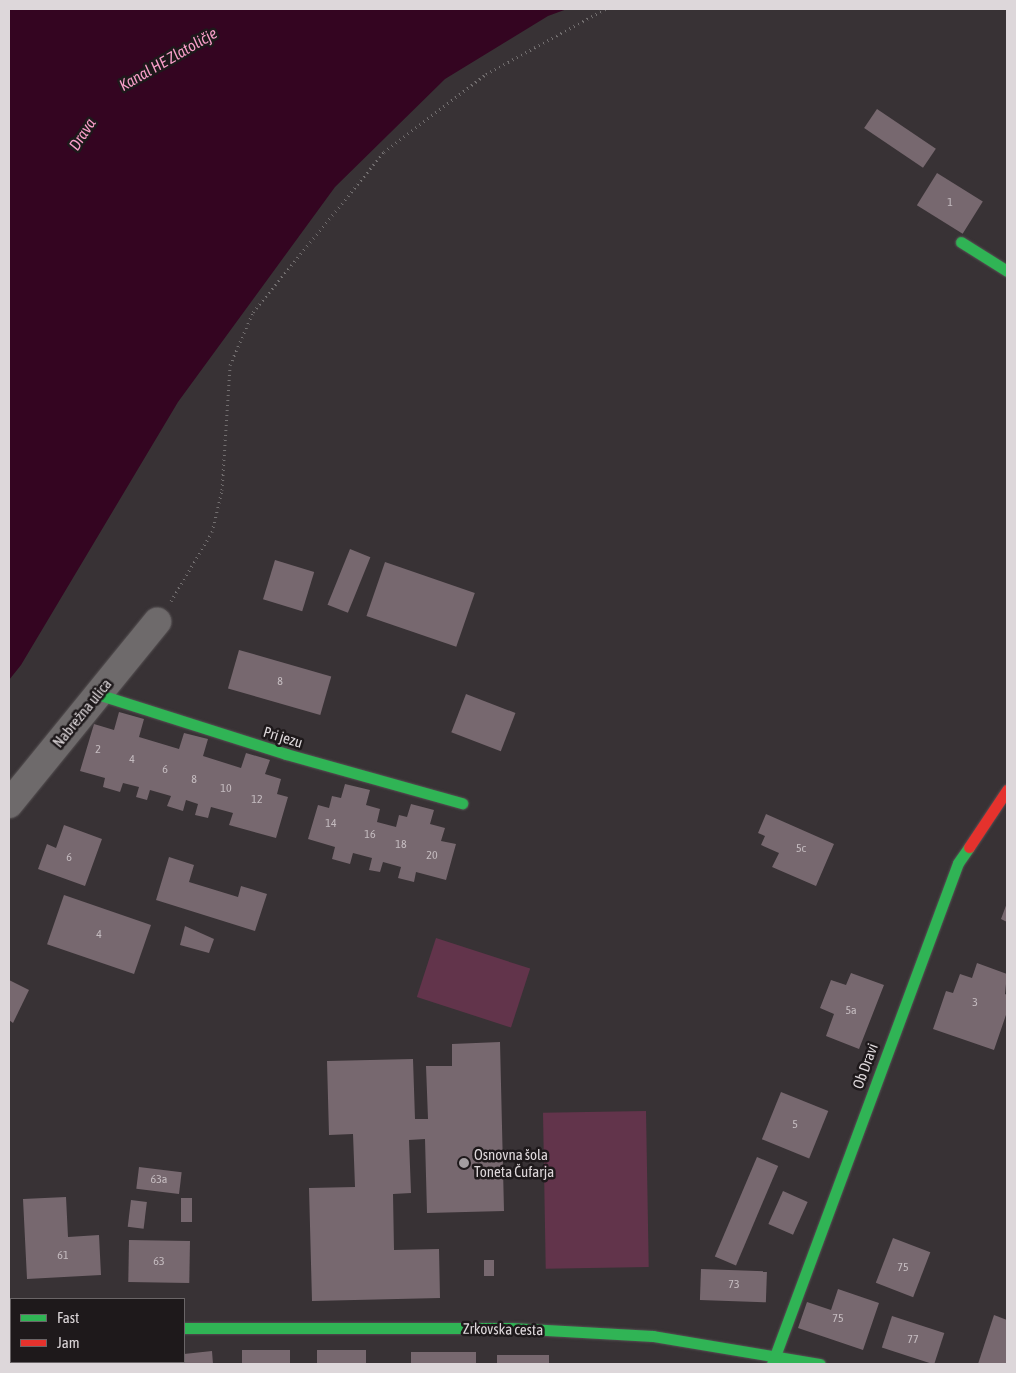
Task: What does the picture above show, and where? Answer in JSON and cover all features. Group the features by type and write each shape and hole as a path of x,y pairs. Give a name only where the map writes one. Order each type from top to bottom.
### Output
{"street":[{"path":"961,242 1007,272"},
{"name":"Nabrežna ulica","path":"9,804 157,622"},
{"name":"Pri jezu","path":"97,694 286,754 462,802"},
{"name":"Ob Dravi","path":"773,1360 958,863 1007,790"},
{"name":"Zrkovska cesta","path":"185,1328 511,1328 654,1336 773,1360 820,1364"}],"path":[{"path":"157,622 212,532 222,490 230,365 253,312 384,152 486,74 605,9"}],"shaded area":[{"path":"436,938 530,969 511,1028 417,997"},
{"path":"646,1111 649,1267 546,1269 543,1113"}],"water":[{"path":"9,9 567,9 548,16 445,79 335,187 178,402 21,665 9,680"}],"building":[{"path":"877,109 936,149 923,168 864,128"},
{"path":"937,173 983,202 963,234 917,205"},
{"path":"350,549 370,557 348,613 328,605"},
{"path":"275,560 314,572 302,611 263,599"},
{"path":"385,562 475,593 456,647 366,616"},
{"path":"239,650 331,676 320,715 228,688"},
{"path":"466,694 515,713 501,751 451,732"},
{"path":"119,712 144,719 139,737 179,749 184,733 208,739 203,756 241,768 246,753 270,760 265,774 281,779 277,794 288,797 276,838 229,825 233,813 211,807 208,818 195,815 198,804 186,800 183,811 167,806 171,796 150,790 147,800 136,797 139,787 123,783 120,792 103,787 105,778 80,771 94,724 114,730"},
{"path":"345,784 370,790 366,805 380,809 377,822 396,827 399,815 407,817 411,804 434,810 430,824 445,828 441,841 456,844 446,880 416,872 414,882 398,878 401,867 383,862 380,872 369,870 372,858 353,853 350,864 332,859 335,847 308,839 318,805 329,808 332,796 341,798"},
{"path":"766,814 834,844 816,886 772,867 779,853 761,845 765,836 758,833"},
{"path":"64,825 102,839 85,886 38,869 47,844 56,848"},
{"path":"169,857 194,865 189,882 238,897 241,886 267,894 255,931 156,900"},
{"path":"64,895 151,925 134,974 47,944"},
{"path":"1007,903 1007,922 1001,919"},
{"path":"185,926 214,939 209,953 180,945"},
{"path":"977,963 1007,974 1005,994 1007,995 1007,1012 994,1050 933,1029 946,991 953,993 960,974 972,978"},
{"path":"851,973 884,985 859,1049 826,1036 834,1014 820,1008 831,980 846,985"},
{"path":"9,980 29,990 13,1023 9,1020"},
{"name":"Osnovna šola Toneta Čufarja","path":"500,1042 504,1211 427,1213 425,1139 409,1140 411,1193 393,1194 394,1250 439,1249 440,1298 312,1301 309,1188 355,1187 353,1134 329,1135 327,1061 413,1059 415,1119 428,1119 426,1066 452,1066 452,1044"},
{"path":"781,1092 828,1111 809,1158 762,1139"},
{"path":"757,1157 778,1166 736,1265 715,1256"},
{"path":"139,1167 182,1172 179,1194 136,1189"},
{"path":"783,1191 808,1202 793,1235 768,1224"},
{"path":"66,1197 68,1237 99,1235 101,1275 27,1279 23,1199"},
{"path":"181,1198 192,1198 192,1222 181,1222"},
{"path":"131,1200 147,1202 144,1229 128,1227"},
{"path":"893,1238 930,1252 913,1297 876,1283"},
{"path":"129,1240 190,1241 189,1283 128,1282"},
{"path":"484,1260 494,1260 494,1276 484,1276"},
{"path":"701,1269 767,1271 766,1302 700,1300"},
{"path":"838,1289 879,1303 863,1350 798,1328 807,1302 831,1310"},
{"path":"994,1315 1007,1320 1007,1364 978,1364"},
{"path":"892,1316 944,1333 934,1364 882,1347"},
{"path":"242,1350 290,1350 290,1364 242,1364"},
{"path":"317,1350 366,1350 366,1364 317,1364"},
{"path":"212,1351 213,1364 167,1364 185,1363 185,1354"},
{"path":"411,1352 476,1352 476,1364 411,1364"},
{"path":"497,1355 549,1355 549,1364 497,1364"},
{"path":"49,1363 99,1363 99,1364"}],"traffic: fast":[{"path":"961,242 1007,271"},
{"path":"97,694 286,754 462,803"},
{"path":"772,1364 958,863 969,847"},
{"path":"185,1328 511,1328 653,1336 820,1364"}],"traffic: jam":[{"path":"969,847 1007,790"}],"place":[{"name":"Osnovna šola Toneta Čufarja","path":"464,1163"}],"water label":[{"name":"Kanal HE Zlatoličje","path":"168,59"},
{"name":"Drava","path":"82,134"}]}
